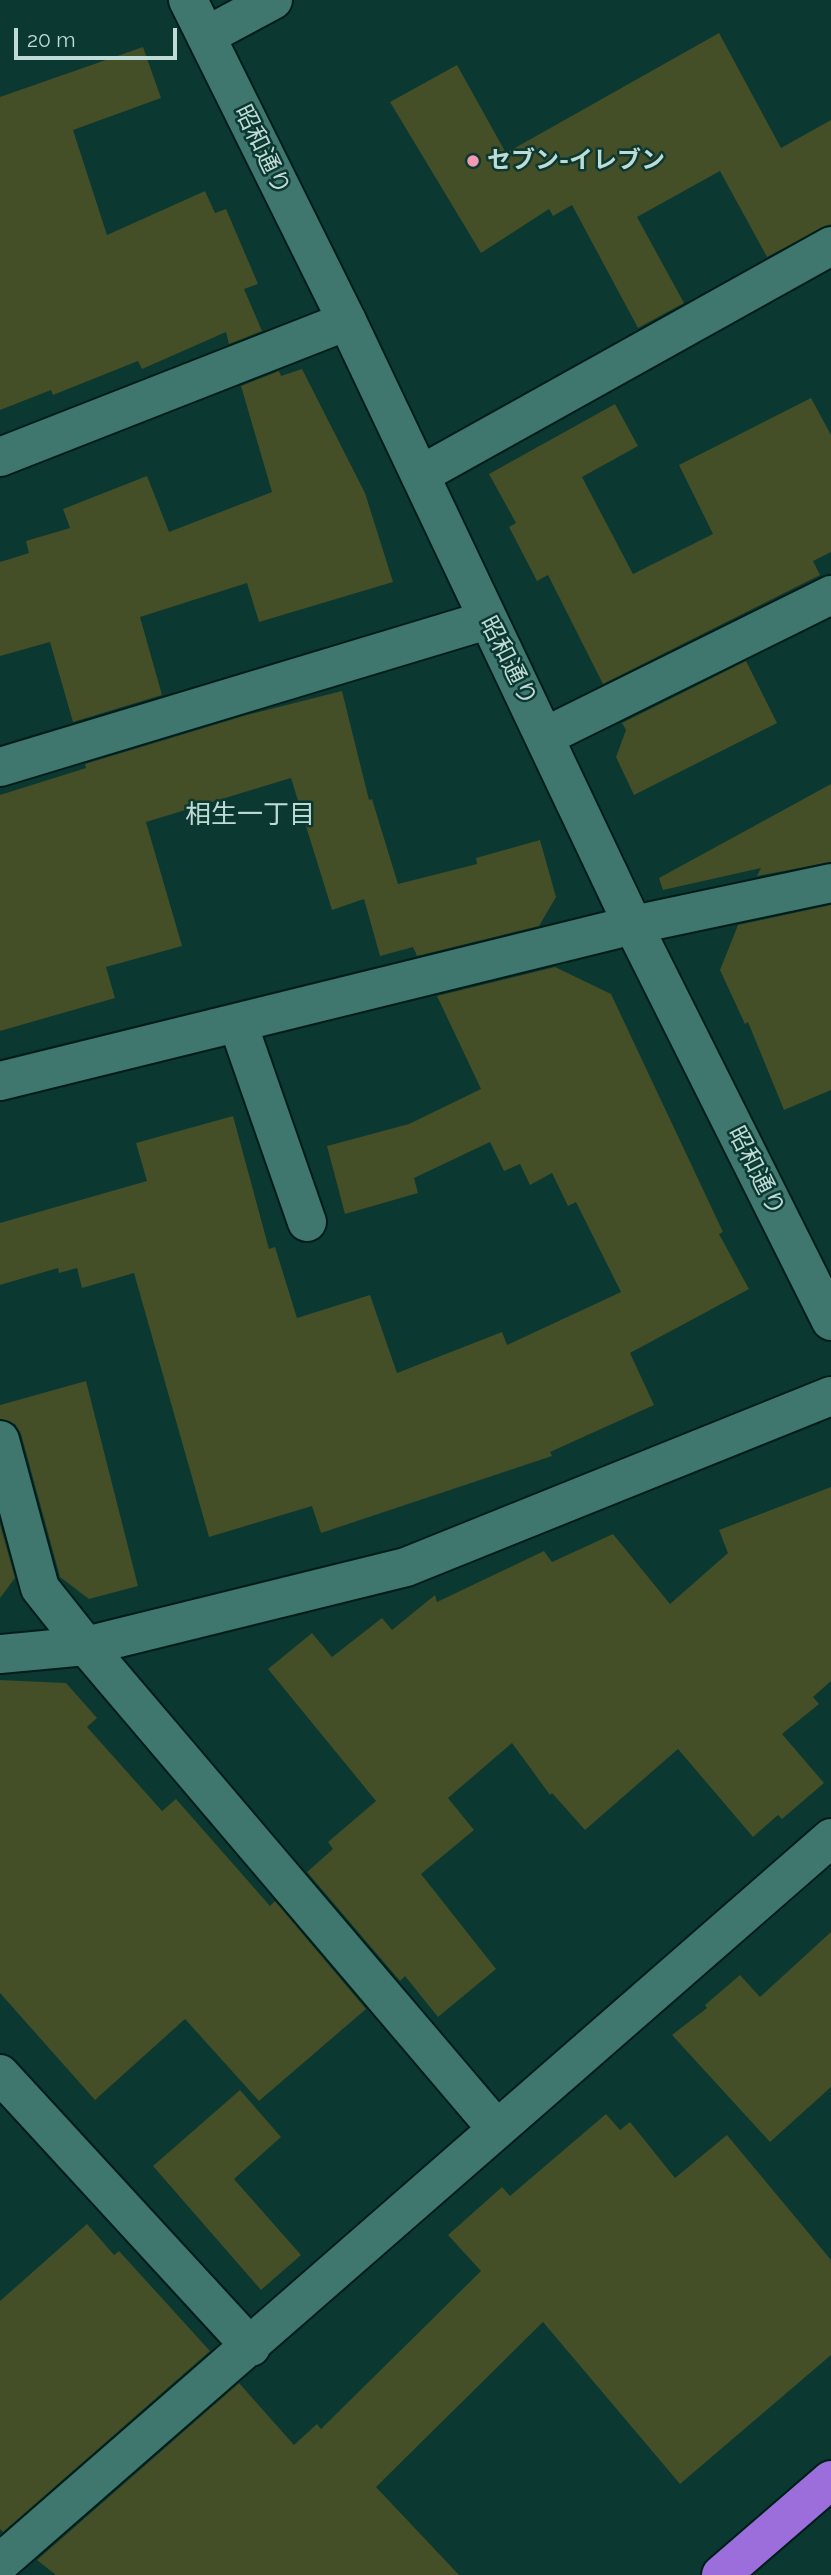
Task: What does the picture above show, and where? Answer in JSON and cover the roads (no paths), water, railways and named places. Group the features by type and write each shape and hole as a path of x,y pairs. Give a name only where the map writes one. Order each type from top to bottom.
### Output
{"highway":[{"path":"721,2575 831,2480"}],"street":[{"name":"昭和通り","path":"188,0 347,321 487,620 546,736 633,925 831,1321"},
{"path":"206,36 273,0"},
{"path":"420,475 831,246"},
{"path":"0,457 347,321"},
{"path":"546,736 831,596"},
{"path":"0,767 487,620"},
{"path":"0,1081 633,925 831,883"},
{"path":"238,1024 307,1222"},
{"path":"0,1654 86,1646 406,1567 831,1396"},
{"path":"0,1440 40,1588 86,1646 495,2128"},
{"path":"0,2563 251,2347 495,2128 831,1838"},
{"path":"0,2074 251,2347"}],"place":[{"name":"セブン-イレブン","path":"473,161"}],"district":[{"name":"相生一丁目","path":"250,815"}]}
